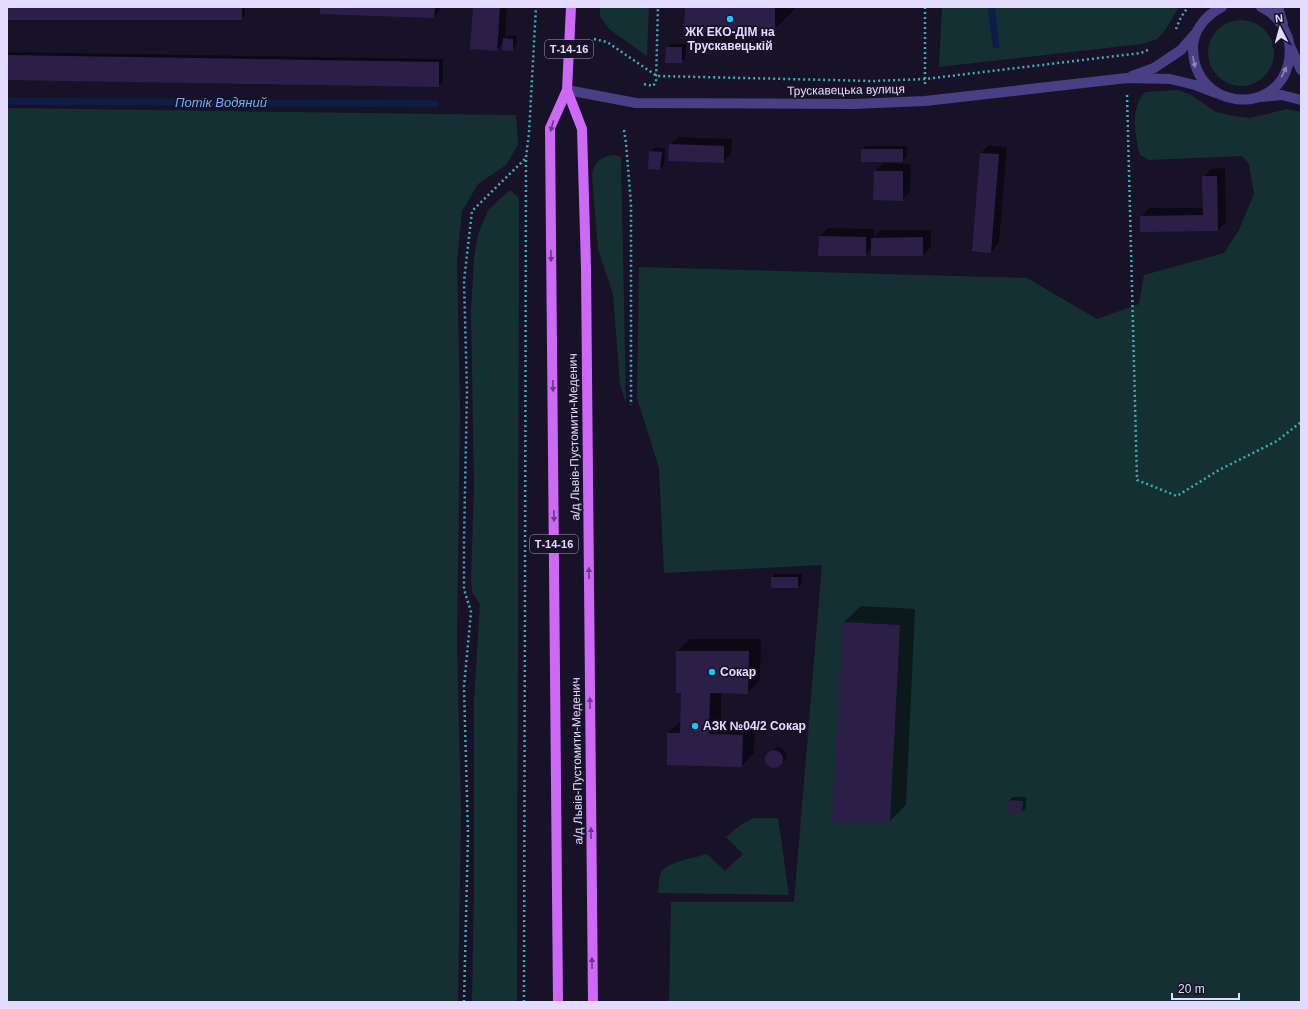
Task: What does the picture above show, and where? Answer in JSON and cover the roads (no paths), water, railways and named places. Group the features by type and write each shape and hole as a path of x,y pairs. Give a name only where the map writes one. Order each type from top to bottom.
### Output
{"main road":[{"name":"Т-14-16","path":"558,1002 550,128 567,90 571,7"},
{"name":"а/д Львів-Пустомити-Меденич","path":"567,90 582,129 586,292 593,1002"}],"street":[{"name":"Трускавецька вулиця","path":"1127,78 1154,68 1180,50 1196,33 1203,21 1214,11 1222,7"},
{"path":"1260,7 1277,18 1285,30"},
{"path":"1278,7 1289,43 1301,70"},
{"path":"1196,33 1192,46 1193,60 1197,73 1205,84 1216,93"},
{"path":"1256,98 1269,91 1279,82 1286,70 1290,57 1289,43"},
{"name":"Трускавецька вулиця","path":"567,90 636,103 853,104 925,101 1127,78 1170,79 1195,85 1229,99 1243,100 1256,98"},
{"path":"1256,98 1282,95 1301,100"}],"waterway":[{"path":"991,7 996,45"},
{"name":"Потік Водяний","path":"7,101 435,104"}],"place":[{"name":"ЖК ЕКО-ДІМ на Трускавецькій","path":"730,19"},
{"name":"Сокар","path":"712,672"},
{"name":"АЗК №04/2 Сокар","path":"695,726"}]}
